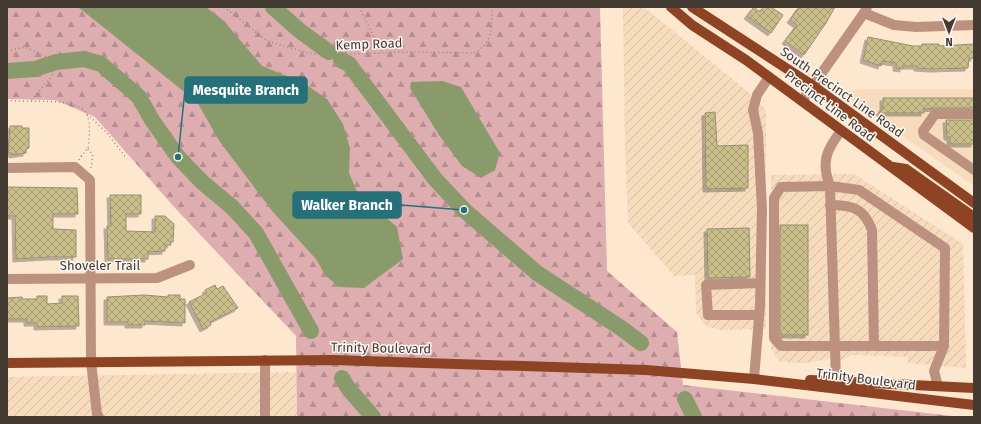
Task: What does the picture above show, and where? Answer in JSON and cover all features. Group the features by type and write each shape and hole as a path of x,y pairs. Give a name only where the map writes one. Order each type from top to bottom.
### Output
{"main road":[{"name":"Precinct Line Road","path":"670,7 692,25 769,77 974,228"},
{"name":"South Precinct Line Road","path":"692,7 812,85 974,203"},
{"path":"889,166 906,169 974,217"},
{"name":"Trinity Boulevard","path":"7,363 333,360 630,369 754,379 974,405"},
{"name":"Trinity Boulevard","path":"754,379 836,380 974,388"}],"street":[{"path":"802,101 865,10 894,25 916,27 974,25"},
{"path":"754,379 759,315 762,209 758,133 753,110 757,94 769,77"},
{"path":"974,114 935,114 923,131 924,135 974,170"},
{"path":"836,380 830,186 826,177 825,157 841,131"},
{"path":"7,168 75,167 90,180 91,362 97,414 99,417"},
{"path":"938,386 934,371 944,346 945,248 859,190 830,186 781,187 774,198 774,338 781,346 944,346"},
{"path":"830,205 845,205 858,210 867,218 872,230 874,346"},
{"name":"Shoveler Trail","path":"7,279 157,278 190,265"},
{"path":"759,315 708,315 706,285 760,283"},
{"path":"265,360 265,417"}],"path":[{"name":"Kemp Road","path":"224,7 267,41 308,53 324,55 382,53 474,53 484,48 488,40 491,27 492,7"},
{"path":"359,7 382,53"},
{"path":"7,51 25,47 52,59 55,66 52,76 30,103"},
{"path":"7,100 30,103 59,102 69,104 85,113 107,133 128,159"},
{"path":"85,113 89,132 88,149 92,154 90,180"},
{"path":"75,167 85,151 88,149"},
{"path":"75,167 82,154"}],"shaded area":[{"path":"78,7 206,7 224,21 262,66 302,82 327,99 343,124 350,148 349,173 358,194 397,227 403,259 364,288 339,287 325,275 316,259 273,212 220,142 197,102"},
{"path":"623,7 644,7 747,91 766,110 766,329 720,330 706,326 696,313 695,275 674,276 628,223"},
{"path":"442,81 461,87 500,153 495,170 481,178 462,166 439,135 410,88 411,82"},
{"path":"863,89 974,89 974,186 840,92"},
{"path":"854,174 963,244 966,368 908,363 908,357 852,355 843,360 829,359 806,363 780,362 771,349 771,175"},
{"path":"296,372 297,417 7,417 7,377"}],"green space":[{"path":"7,7 600,7 607,271 677,332 683,385 961,417 297,417 296,336 175,208 95,117 55,100 7,99"}],"building":[{"path":"754,7 760,12 763,7 771,7 783,15 771,33 747,16"},
{"path":"799,7 835,7 804,55 785,41 797,25 790,20"},
{"path":"868,37 913,46 922,46 922,44 939,44 939,46 974,44 974,58 969,58 968,68 932,69 917,68 917,66 903,66 903,69 896,68 896,63 882,61 881,66 863,60"},
{"path":"883,98 974,98 974,108 924,109 924,113 879,113 883,107"},
{"path":"715,112 717,146 748,145 748,188 706,189 705,113"},
{"path":"946,120 974,120 974,144 950,144 950,137 947,137"},
{"path":"10,126 22,126 22,128 29,128 29,148 26,149 26,153 12,155 12,153 8,153"},
{"path":"7,187 77,188 78,214 53,214 53,229 76,230 76,257 16,259 15,216 7,216"},
{"path":"110,195 141,195 141,214 126,214 126,231 155,232 155,216 165,216 174,224 173,242 170,242 171,245 165,245 165,251 148,252 148,259 108,259 107,226 111,226"},
{"path":"780,225 808,225 808,335 780,335"},
{"path":"749,228 750,277 708,278 707,229"},
{"path":"215,285 217,289 223,286 238,308 210,322 211,325 203,329 189,302 207,293 205,290"},
{"path":"144,295 168,297 168,295 180,295 180,299 185,299 185,323 145,321 145,325 128,325 128,322 107,322 107,297"},
{"path":"37,296 47,296 47,304 62,303 62,296 78,296 79,326 37,327 37,323 27,323 27,319 7,319 7,298 22,297 22,299 37,299"}],"waterway":[{"path":"273,7 300,31 329,52"},
{"path":"7,71 35,69 56,62 84,59 101,64 139,97 152,120 178,157 202,182 232,207 256,233 311,331"},
{"path":"341,60 349,64 435,179 464,210 537,273 621,328 641,343"},
{"path":"342,378 348,388 373,417"},
{"path":"685,399 694,417"}],"place":[{"name":"Mesquite Branch","path":"178,157"},
{"name":"Walker Branch","path":"464,210"}]}
